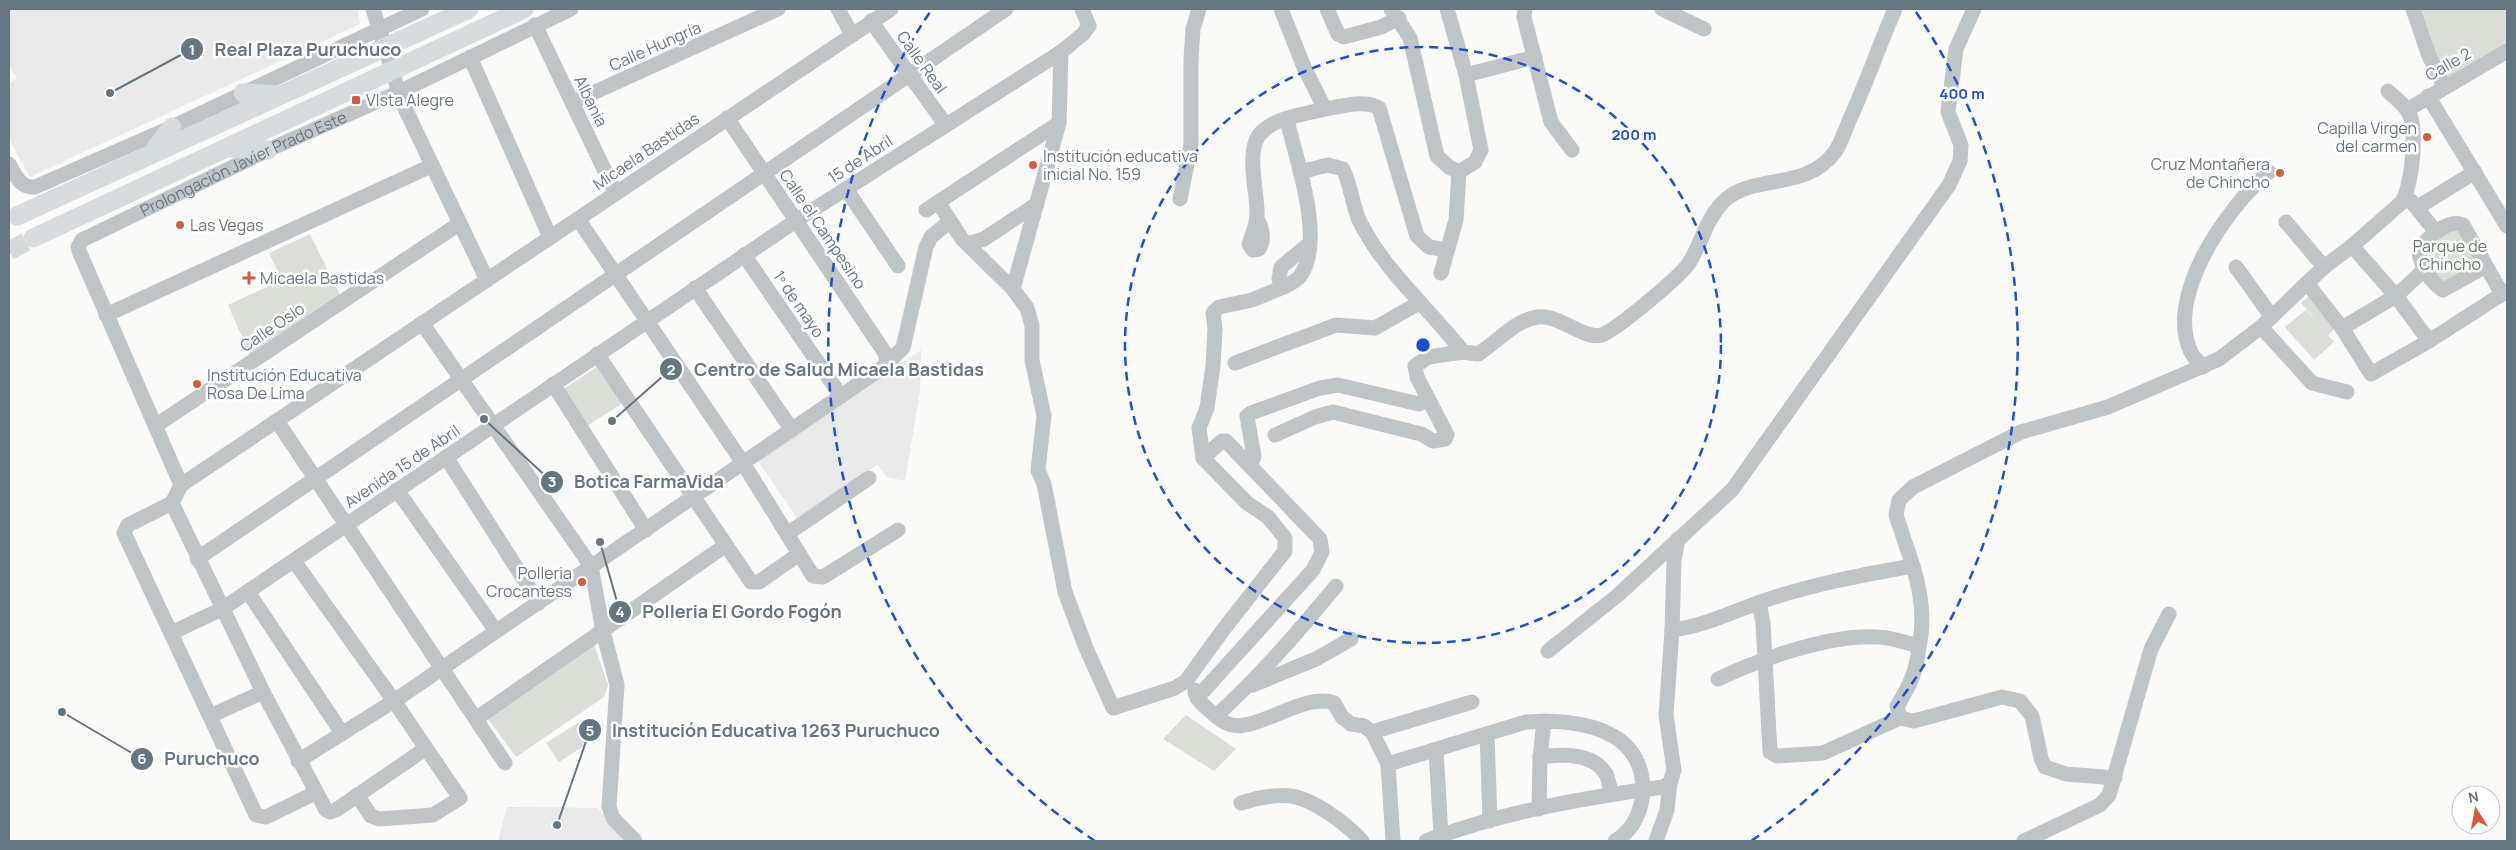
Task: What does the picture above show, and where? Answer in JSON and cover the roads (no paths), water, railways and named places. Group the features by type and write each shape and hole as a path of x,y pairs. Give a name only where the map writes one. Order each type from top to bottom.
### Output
{"main road":[{"path":"17,216 469,9"},
{"name":"Prolongación Javier Prado Este","path":"33,238 524,9"},
{"path":"346,93 358,76 357,69 349,64"},
{"path":"243,93 282,95"},
{"path":"149,157 172,127"},
{"path":"226,148 268,150"}],"street":[{"path":"373,9 399,92 431,166 487,280"},
{"path":"9,164 21,183 28,187 35,187 172,127 380,29 400,14 422,9"},
{"name":"Prolongación Javier Prado Este","path":"106,315 79,251 80,243 86,237 268,150 399,92 571,9"},
{"name":"Calle Hungría","path":"573,102 778,9"},
{"path":"838,9 852,35"},
{"name":"Micaela Bastidas","path":"182,484 615,192 891,9"},
{"path":"198,559 1006,9"},
{"name":"15 de Abril","path":"648,320 797,220 945,124 1061,52 1083,34 1089,26 1082,9"},
{"path":"1180,199 1191,144 1191,52 1193,29 1199,9"},
{"path":"1281,9 1304,67 1325,109"},
{"path":"1327,9 1338,34 1344,38 1382,28 1395,14 1410,38 1437,156 1449,168 1460,172"},
{"path":"1448,9 1466,75 1481,150 1475,162 1460,172"},
{"path":"1525,9 1524,17 1551,122 1572,150"},
{"path":"1662,9 1704,29"},
{"path":"1275,435 1316,417 1333,412 1421,434 1434,441 1445,439 1447,435 1414,371 1415,366 1428,357 1463,352 1478,354 1517,324 1540,317 1555,319 1590,335 1600,336 1611,331 1668,286 1689,263 1712,215 1725,200 1751,188 1796,179 1813,172 1835,152 1864,88 1894,9"},
{"path":"1548,651 1618,595 1732,490 1949,185 1960,161 1960,145 1948,112 1956,49 1974,9"},
{"path":"2413,9 2429,56 2444,86"},
{"path":"400,14 415,60"},
{"name":"Calle Real","path":"871,22 945,124"},
{"name":"Albania","path":"535,25 615,192"},
{"name":"Calle 2","path":"2407,110 2444,86 2507,50"},
{"path":"1013,290 1059,123 1061,52"},
{"path":"470,57 550,237"},
{"path":"1466,75 1535,57"},
{"path":"1900,718 1897,706 1913,678 1918,663 1922,632 1919,585 1896,515 1899,500 1913,487 2021,432 2108,407 2203,367 2219,359 2266,322 2324,267 2352,246 2407,196 2413,137 2412,124 2407,110 2388,91"},
{"path":"2428,96 2507,226"},
{"path":"1257,219 1252,162 1256,139 1262,130 1287,120 1325,109 1374,104 1379,108 1417,236 1430,248 1447,250"},
{"name":"Calle el Campesino","path":"727,118 884,352 887,361"},
{"path":"1059,123 932,206 950,221 962,239 1013,290 1027,308 1032,326 1032,360 1044,416 1038,470 1044,484 1065,592 1111,705 1114,708 1118,708 1176,688 1186,681 1285,551 1285,538 1268,517 1247,503 1203,458 1199,428 1206,408 1213,366 1215,329 1213,313 1219,308 1252,300 1286,286 1301,275 1309,244 1309,206 1287,120"},
{"path":"1300,172 1328,165 1344,169 1349,180 1359,219 1380,252 1420,303 1448,332 1463,352"},
{"path":"315,793 266,817 256,815 124,529 172,503 182,484 106,315 431,166"},
{"path":"1441,273 1456,220 1460,172"},
{"path":"2203,367 2191,352 2185,328 2185,304 2195,274 2227,219 2250,187 2269,172"},
{"path":"2418,207 2475,172"},
{"path":"846,189 898,266"},
{"path":"2407,196 2418,207 2436,232"},
{"path":"968,244 984,240 1037,204"},
{"path":"578,218 743,463 813,576 820,578 898,530"},
{"path":"298,761 443,668 792,430 882,368 887,361 899,354 903,348 926,247 931,237 950,221"},
{"path":"2286,222 2324,267"},
{"path":"2307,283 2342,328 2371,374 2505,292 2486,266 2463,225 2458,222 2436,232 2419,249 2418,254 2425,269 2443,290 2486,266"},
{"name":"Calle Oslo","path":"155,426 459,224"},
{"path":"2352,246 2396,296 2429,340"},
{"name":"1º de mayo","path":"744,255 841,396"},
{"path":"2236,267 2266,322 2312,383 2346,392"},
{"path":"2342,328 2396,296 2425,269"},
{"path":"695,288 792,430"},
{"path":"1235,363 1336,325 1375,328 1420,303"},
{"name":"Avenida 15 de Abril","path":"171,633 222,609 248,592 648,320"},
{"path":"422,323 592,566 603,631 617,685 609,807 613,818 635,841"},
{"path":"597,354 726,545 754,583 759,582 799,554"},
{"path":"553,384 646,530"},
{"path":"1249,465 1254,457 1246,422 1247,416 1251,413 1320,388 1338,385 1419,404 1428,398"},
{"path":"276,421 477,718 505,763"},
{"path":"1197,698 1313,570 1322,552 1320,539 1224,440 1203,458"},
{"path":"446,457 539,602"},
{"path":"787,534 869,478"},
{"path":"397,490 496,631"},
{"path":"172,503 263,692 315,793 326,810 330,812 425,749"},
{"path":"1656,841 1667,810 1670,783 1674,770 1667,733 1666,715 1672,630 1674,560 1678,539"},
{"path":"477,718 726,545"},
{"path":"294,561 394,701 425,749 459,796 459,799 433,814 379,820 371,816 357,795"},
{"path":"1672,630 1691,628 1719,620 1759,602 1866,574 1912,566"},
{"path":"1216,716 1247,687 1336,586"},
{"path":"248,592 342,733"},
{"path":"1759,602 1766,659 1768,743 1770,752 1777,756 1823,753 1900,718 1914,721 2002,697 2020,701 2032,716 2041,758 2045,766 2066,774 2115,778"},
{"path":"2024,841 2100,805 2109,795 2151,649 2169,614"},
{"path":"1718,679 1766,659 1853,637 1879,636 1919,646"},
{"path":"1247,687 1316,658 1351,639"},
{"path":"1194,671 1197,698 1227,724 1246,725 1310,703 1327,700 1334,703 1342,717 1351,724 1364,726 1372,732 1388,764 1393,841"},
{"path":"210,716 263,692"},
{"path":"1372,732 1472,702"},
{"path":"1388,764 1526,722 1544,720 1583,725 1614,736 1631,752 1639,766 1644,789 1638,818 1627,834 1615,841"},
{"path":"1539,809 1540,757 1544,720"},
{"path":"1487,734 1490,822"},
{"path":"1436,750 1441,836"},
{"path":"1540,757 1560,754 1581,757 1596,764 1605,774 1611,794"},
{"path":"1426,841 1539,809 1611,794 1663,786 1670,783"},
{"path":"1241,803 1271,796 1292,796 1341,821 1362,841"}],"tunnel":[{"path":"9,251 33,238"}],"place":[{"name":"Real Plaza Puruchuco","path":"110,93"},
{"name":"VIsta Alegre","path":"356,100"},
{"name":"Capilla Virgen del carmen","path":"2427,137"},
{"name":"Institución educativa inicial No. 159","path":"1033,165"},
{"name":"Cruz Montañera de Chincho","path":"2280,173"},
{"name":"Las Vegas","path":"180,225"},
{"name":"Micaela Bastidas","path":"249,278"},
{"name":"Institución Educativa Rosa De Lima","path":"197,384"},
{"name":"Botica FarmaVida","path":"484,419"},
{"name":"Centro de Salud Micaela Bastidas","path":"612,421"},
{"name":"Polleria El Gordo Fogón","path":"600,542"},
{"name":"Polleria Crocantess","path":"582,582"},
{"name":"Puruchuco","path":"62,712"},
{"name":"Institución Educativa 1263 Puruchuco","path":"557,825"}],"park label":[{"name":"Parque de Chincho","path":"2450,255"}]}
